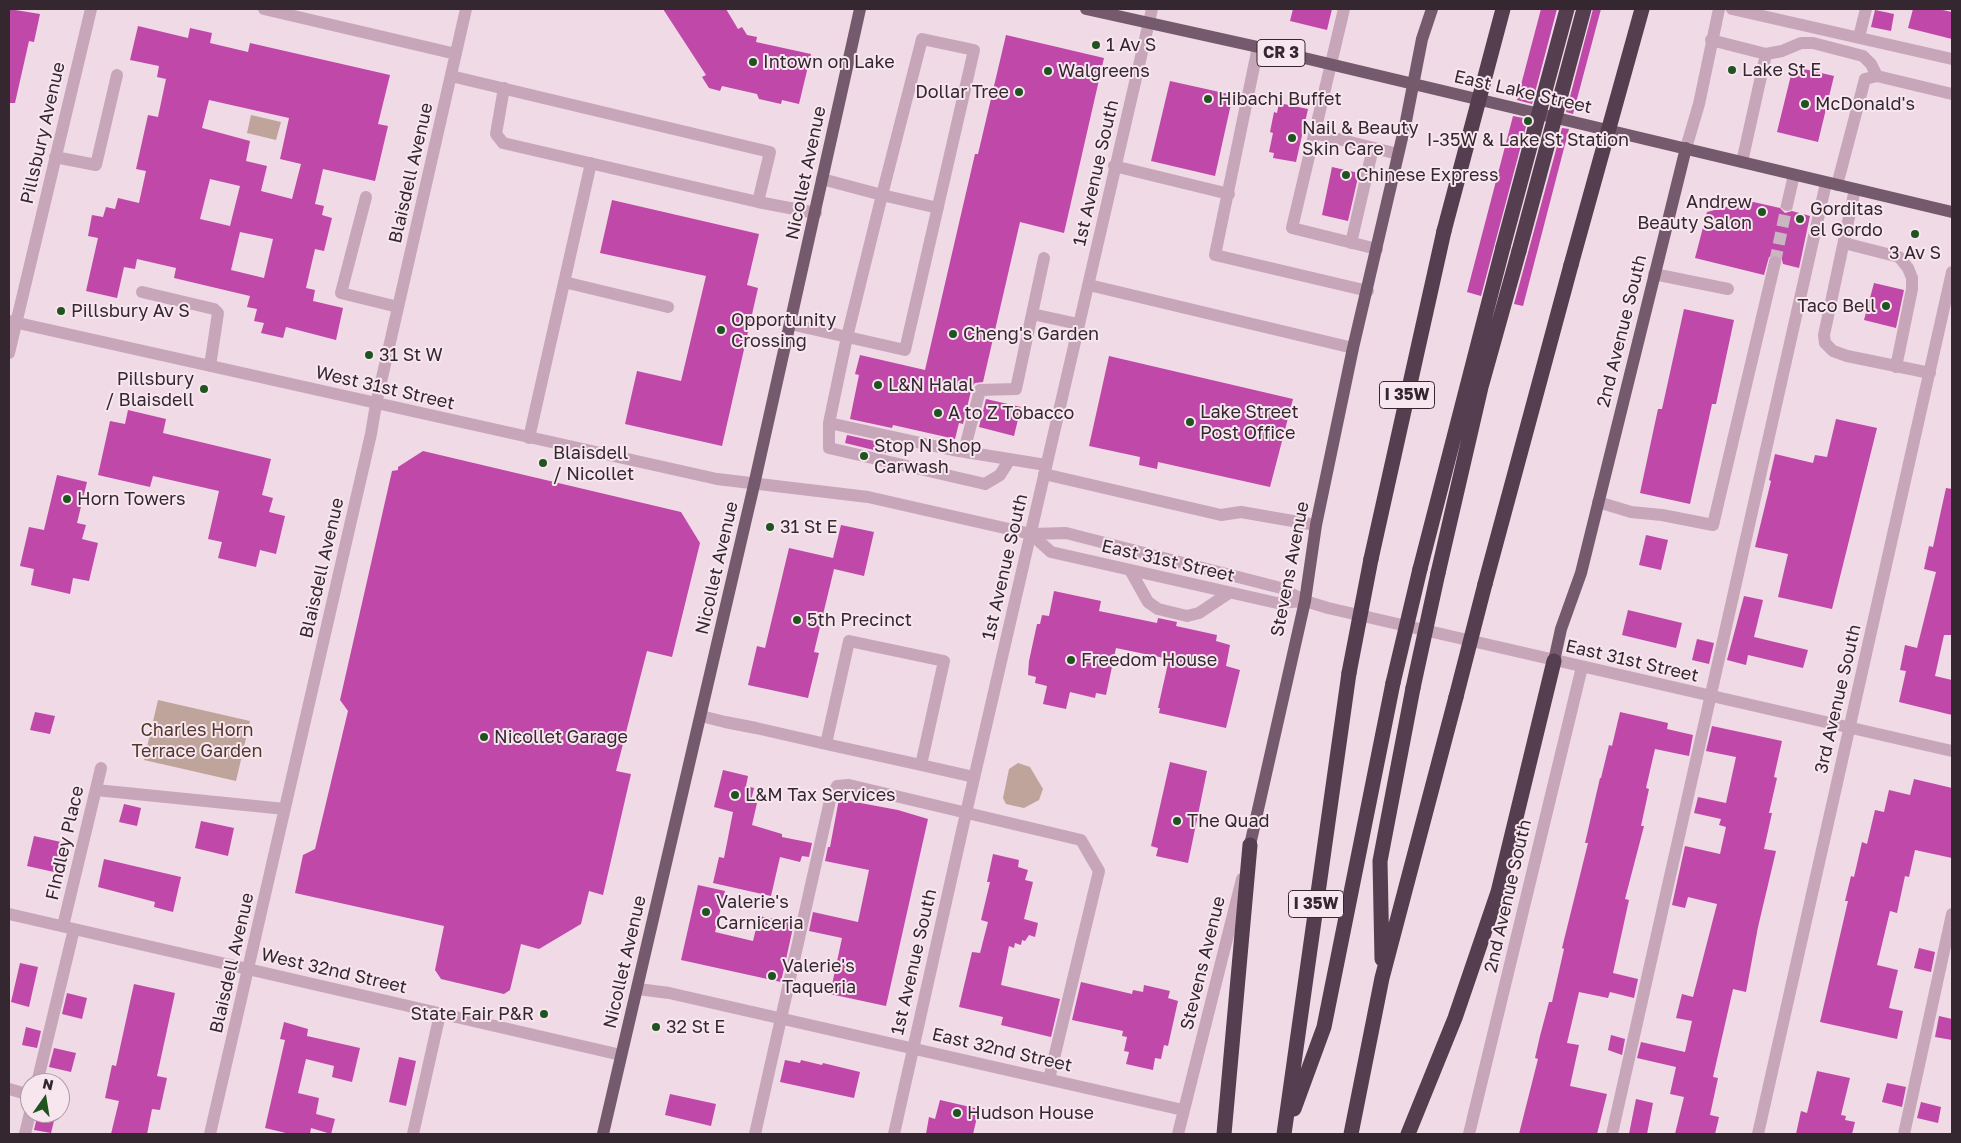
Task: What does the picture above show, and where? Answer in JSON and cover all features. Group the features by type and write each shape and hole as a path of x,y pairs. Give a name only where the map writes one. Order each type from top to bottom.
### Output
{"highway":[{"name":"I 35W","path":"1284,1134 1349,673 1371,559 1444,231 1503,9"},
{"path":"1284,1134 1324,1027 1393,683 1420,569 1567,9"},
{"path":"1382,978 1380,861 1413,688 1481,387 1584,9"},
{"path":"1351,1134 1382,978 1485,584 1642,9"},
{"path":"1408,1134 1455,1018 1498,892 1554,661"},
{"path":"1224,1134 1250,845"}],"main road":[{"name":"Nicollet Avenue","path":"603,1134 754,485 860,9"},
{"name":"East Lake Street","path":"1086,9 1258,47 1952,212"},
{"name":"Stevens Avenue","path":"1250,845 1305,601 1316,525 1353,348 1368,291 1414,84 1422,39 1432,9"},
{"name":"2nd Avenue South","path":"1554,661 1580,573 1686,148"}],"street":[{"name":"Pillsbury Avenue","path":"9,353 12,322 56,157 91,9"},
{"path":"264,9 456,54"},
{"name":"Blaisdell Avenue","path":"210,1134 372,434 376,404 466,9"},
{"name":"1st Avenue South","path":"894,1134 1078,324 1089,285 1114,166 1152,9"},
{"path":"1344,9 1292,228 1377,249"},
{"name":"2nd Avenue South","path":"1686,148 1699,104 1719,9"},
{"path":"1732,9 1952,59"},
{"path":"1859,37 1866,9"},
{"path":"790,324 847,337 905,350 974,50 922,39 847,337 829,423 830,448 985,484 1000,475 1010,459"},
{"path":"1711,40 1766,54 1782,51 1800,43 1813,43 1863,56 1871,64 1877,76"},
{"path":"1258,47 1215,255 1368,291"},
{"path":"1742,162 1766,54"},
{"path":"56,157 96,165 117,75"},
{"path":"451,76 770,152 758,202"},
{"path":"1612,1134 1710,697 1831,184 1865,79 1877,76 1952,94"},
{"path":"504,88 496,134 503,143 758,202 816,213"},
{"path":"1314,133 1398,154"},
{"path":"1351,243 1373,148"},
{"path":"529,438 591,163"},
{"path":"1114,166 1229,194"},
{"path":"1787,205 1794,175"},
{"path":"822,179 938,208"},
{"path":"1855,189 1824,335 1825,343 1832,351 1847,356 1930,373"},
{"path":"366,197 341,293 398,307"},
{"path":"1844,243 1899,257 1908,268 1912,278 1912,289 1896,367"},
{"path":"964,451 980,390 1016,389 1044,258"},
{"path":"1598,502 1631,512 1662,514 1713,525 1774,262"},
{"name":"3rd Avenue South","path":"1758,1134 1930,373 1947,322 1952,272"},
{"path":"1654,274 1728,289"},
{"path":"564,282 668,307"},
{"path":"1089,285 1353,348"},
{"path":"142,292 214,309 218,313 210,366"},
{"path":"1032,314 1078,324"},
{"name":"West 31st Street","path":"12,322 708,478 754,485"},
{"path":"829,423 1010,459 1221,515 1241,512 1316,525"},
{"name":"East 31st Street","path":"754,485 868,498 1031,534 1066,533 1281,588 1305,601 1554,661 1952,751"},
{"name":"East 31st Street","path":"1031,534 1051,552 1277,603 1305,601"},
{"path":"1130,570 1148,602 1158,609 1187,616 1199,613 1229,593"},
{"path":"826,744 849,640 944,661 921,766"},
{"name":"2nd Avenue South","path":"1469,1134 1582,667"},
{"path":"701,716 974,777"},
{"name":"FIndley Place","path":"39,1073 101,768"},
{"path":"755,1134 831,796 837,786 849,785 1081,840 1099,871 1049,1078"},
{"path":"96,790 285,809"},
{"name":"Stevens Avenue","path":"1178,1134 1250,845"},
{"name":"West 32nd Street","path":"9,914 621,1055"},
{"path":"1904,1134 1952,914"},
{"name":"East 32nd Street","path":"638,989 669,993 1183,1110"},
{"path":"413,1134 440,1014"}],"green space":[{"path":"251,115 281,122 276,140 247,133"},
{"name":"Charles Horn Terrace Garden","path":"158,700 250,721 236,781 144,760"},
{"path":"1018,763 1030,767 1043,789 1039,800 1024,808 1006,804 1003,798 1009,769"}],"building":[{"path":"9,9 40,14 34,42 29,41 15,103 9,103"},
{"name":"Intown on Lake","path":"663,9 726,9 738,29 742,27 747,35 757,37 756,42 811,54 799,104 782,100 781,104 759,99 757,94 722,86 720,91 709,88 702,77 706,75"},
{"path":"1293,9 1332,9 1327,30 1290,21"},
{"path":"1541,9 1557,9 1532,104 1517,100"},
{"path":"1593,9 1601,9 1573,114 1566,112"},
{"path":"1913,9 1938,9 1952,12 1952,39 1908,28"},
{"path":"1875,10 1894,14 1891,31 1871,27"},
{"path":"138,26 188,38 190,28 212,33 210,43 248,52 250,43 390,75 378,124 388,126 375,181 323,169 315,204 324,206 322,215 332,218 324,251 315,249 306,288 315,290 313,301 343,308 336,340 286,327 283,338 261,333 264,323 254,321 257,309 247,307 250,296 174,278 176,268 137,259 135,269 124,267 117,298 86,291 98,238 88,236 92,215 103,217 106,207 115,209 118,198 139,203 146,171 136,169 148,115 158,117 166,79 157,77 159,66 130,60","holes":["209,100 289,118 280,159 301,164 292,199 261,191 267,166 246,161 250,141 202,128","210,179 240,186 230,226 200,219","240,232 273,239 264,278 231,270"]},
{"path":"1006,35 1104,58 1064,233 1020,222 983,382 975,383 972,387 963,424 959,423 955,439 893,425 892,428 850,419 859,375 855,374 860,355 925,370 975,154 978,154"},
{"name":"McDonald's","path":"1800,68 1834,76 1818,142 1777,132 1792,71 1798,73"},
{"path":"1170,81 1233,95 1215,176 1151,161"},
{"path":"1279,103 1308,109 1296,162 1273,158 1274,153 1269,152 1273,133 1270,132 1274,112 1277,113"},
{"path":"1513,116 1528,119 1481,296 1467,292"},
{"path":"1562,128 1569,129 1523,306 1514,304"},
{"path":"1332,167 1359,173 1348,221 1322,215"},
{"name":"Opportunity Crossing","path":"612,200 759,234 747,285 758,288 722,446 625,424 637,371 681,381 706,276 600,253"},
{"path":"1749,201 1780,208 1785,213 1792,211 1810,216 1799,268 1783,264 1781,256 1776,254 1769,257 1764,275 1695,258 1707,212"},
{"name":"Taco Bell","path":"1874,283 1904,290 1896,328 1864,320"},
{"path":"1684,309 1734,320 1716,404 1712,404 1690,504 1640,493 1658,409 1662,409"},
{"name":"Lake Street Post Office","path":"1109,356 1293,399 1270,487 1158,462 1157,469 1139,465 1140,457 1089,446"},
{"path":"986,399 1021,407 1014,436 979,427"},
{"path":"128,410 166,419 163,433 271,459 262,495 273,498 269,512 285,516 276,554 260,550 256,567 218,558 222,542 208,539 219,491 153,476 150,487 98,475 110,421 125,424"},
{"path":"1836,419 1877,428 1832,609 1778,597 1788,554 1755,547 1771,481 1769,480 1775,454 1813,463 1815,455 1827,457"},
{"path":"847,435 888,444 886,453 845,443"},
{"name":"Nicollet Garage","path":"423,451 681,512 700,543 672,657 647,651 616,771 631,774 603,895 589,891 581,924 539,949 521,944 510,990 504,994 441,979 435,970 444,926 295,893 303,855 315,849 348,711 340,700 392,471 398,470 398,467"},
{"path":"57,475 87,482 77,523 86,525 82,539 98,543 89,581 73,578 70,594 31,585 34,569 20,566 29,527 44,530"},
{"path":"1946,488 1952,489 1952,635 1944,635 1935,676 1952,680 1952,715 1899,702 1906,671 1900,670 1905,645 1917,648 1936,572 1924,569 1929,546 1933,547"},
{"name":"5th Precinct","path":"841,525 874,532 864,576 834,569 814,652 819,653 808,698 748,685 757,646 765,648 789,548 833,558"},
{"path":"1646,535 1668,540 1661,570 1639,565"},
{"name":"Freedom House","path":"1054,591 1101,601 1099,611 1157,623 1158,618 1177,622 1176,626 1217,635 1216,641 1230,645 1226,666 1240,670 1226,728 1159,713 1160,708 1158,708 1169,659 1116,648 1106,695 1096,693 1095,698 1070,692 1066,709 1043,704 1047,686 1035,683 1036,677 1028,675 1029,661 1037,624 1040,624 1042,615 1049,616"},
{"path":"1744,596 1763,600 1754,637 1808,650 1803,668 1748,655 1746,665 1727,660"},
{"path":"1628,610 1682,623 1676,648 1622,635"},
{"path":"1697,639 1714,643 1709,664 1692,660"},
{"path":"35,712 55,716 50,734 30,730"},
{"path":"1620,712 1668,723 1667,729 1693,735 1689,756 1655,749 1646,788 1649,789 1641,826 1644,826 1625,899 1629,900 1613,973 1638,979 1634,998 1610,992 1608,998 1579,992 1567,1043 1579,1045 1570,1086 1607,1094 1597,1134 1519,1134 1538,1059 1535,1058 1540,1036 1549,1002 1552,1002 1564,949 1562,948 1588,843 1585,843 1600,778 1609,745 1612,746"},
{"path":"1712,726 1782,741 1774,777 1777,778 1769,813 1772,813 1764,849 1776,851 1758,927 1746,992 1733,989 1713,1077 1718,1078 1710,1115 1719,1117 1715,1134 1675,1134 1684,1097 1670,1094 1676,1067 1637,1058 1641,1042 1685,1052 1692,1021 1676,1018 1682,994 1693,997 1717,904 1688,897 1685,908 1672,905 1685,846 1720,854 1726,827 1719,825 1721,819 1694,813 1698,797 1726,803 1736,757 1706,751"},
{"name":"The Quad","path":"1170,762 1207,771 1188,863 1156,856 1158,848 1151,846"},
{"path":"723,770 748,776 746,786 754,788 751,801 757,803 752,825 782,834 782,837 812,843 809,857 802,856 800,862 780,857 771,896 713,883 719,857 724,858 733,812 714,807"},
{"path":"1914,779 1952,788 1952,858 1915,850 1909,877 1905,876 1897,913 1890,911 1877,965 1898,970 1889,1008 1903,1011 1897,1039 1820,1022 1848,901 1845,901 1851,876 1854,877 1862,842 1867,844 1875,810 1884,812 1889,790 1910,795"},
{"path":"839,799 898,810 928,819 886,1006 830,994 842,938 809,931 813,912 858,922 869,870 825,861 828,847 830,847"},
{"path":"124,804 141,808 137,826 119,822"},
{"path":"201,821 234,828 228,856 195,848"},
{"path":"34,836 61,842 54,872 27,866"},
{"path":"993,854 1019,860 1018,867 1028,870 1025,880 1033,882 1024,919 1038,923 1035,937 1029,935 1025,941 1022,940 1021,945 1015,943 1014,948 1009,946 1001,985 1060,999 1051,1037 1001,1025 1003,1017 959,1007 972,952 980,953 988,922 981,920 990,882 987,882"},
{"path":"104,859 181,877 173,912 154,907 155,902 98,887"},
{"path":"698,885 725,891 715,932 753,941 759,916 794,923 781,982 681,960"},
{"path":"1919,948 1935,952 1931,972 1914,968"},
{"path":"20,963 38,967 29,1007 11,1002"},
{"path":"1081,982 1132,994 1133,990 1143,992 1144,985 1170,991 1168,998 1178,1001 1168,1046 1164,1045 1161,1059 1155,1058 1153,1070 1126,1064 1129,1052 1124,1051 1127,1037 1122,1036 1123,1031 1072,1020"},
{"path":"134,984 175,993 157,1076 167,1078 160,1110 152,1109 147,1134 111,1134 119,1101 105,1098 112,1065 116,1066"},
{"path":"67,993 87,998 82,1019 62,1014"},
{"path":"1939,1016 1952,1019 1952,1040 1935,1037"},
{"path":"284,1022 308,1029 307,1036 360,1048 352,1082 332,1077 334,1066 306,1059 298,1093 319,1098 316,1114 335,1119 331,1134 311,1128 310,1134 290,1134 265,1128 285,1040 280,1039"},
{"path":"26,1027 41,1031 37,1048 22,1045"},
{"path":"1611,1035 1625,1039 1622,1055 1608,1050"},
{"path":"54,1048 76,1053 71,1072 49,1067"},
{"path":"399,1057 416,1061 406,1106 389,1102"},
{"path":"785,1060 800,1063 801,1060 822,1065 823,1063 860,1072 854,1098 780,1082"},
{"path":"1817,1071 1850,1078 1841,1115 1846,1116 1845,1120 1855,1122 1852,1134 1796,1134 1801,1111 1807,1113"},
{"path":"1887,1083 1906,1087 1902,1107 1882,1102"},
{"path":"670,1094 716,1104 711,1126 665,1115"},
{"path":"1636,1099 1653,1103 1647,1134 1629,1134"},
{"name":"Hudson House","path":"940,1100 979,1109 973,1134 926,1134 929,1117 935,1119"},
{"path":"1921,1102 1941,1107 1938,1123 1917,1118"},
{"path":"36,1123 54,1123 51,1133 34,1130"}],"tunnel":[{"path":"1775,262 1787,205"}],"place":[{"name":"1 Av S","path":"1096,45"},
{"name":"Intown on Lake","path":"753,62"},
{"name":"Lake St E","path":"1732,70"},
{"name":"Walgreens","path":"1048,71"},
{"name":"Dollar Tree","path":"1019,92"},
{"name":"Hibachi Buffet","path":"1208,99"},
{"name":"McDonald's","path":"1805,104"},
{"name":"I-35W & Lake St Station","path":"1528,121"},
{"name":"Nail & Beauty Skin Care","path":"1292,138"},
{"name":"Chinese Express","path":"1346,175"},
{"name":"Andrew Beauty Salon","path":"1762,212"},
{"name":"Gorditas el Gordo","path":"1800,219"},
{"name":"3 Av S","path":"1915,234"},
{"name":"Taco Bell","path":"1886,306"},
{"name":"Pillsbury Av S","path":"61,311"},
{"name":"Opportunity Crossing","path":"721,330"},
{"name":"Cheng's Garden","path":"953,334"},
{"name":"31 St W","path":"369,355"},
{"name":"L&N Halal","path":"878,385"},
{"name":"Pillsbury / Blaisdell","path":"204,389"},
{"name":"A to Z Tobacco","path":"938,413"},
{"name":"Lake Street Post Office","path":"1190,422"},
{"name":"Stop N Shop Carwash","path":"864,456"},
{"name":"Blaisdell / Nicollet","path":"543,463"},
{"name":"Horn Towers","path":"67,499"},
{"name":"31 St E","path":"770,527"},
{"name":"5th Precinct","path":"797,620"},
{"name":"Freedom House","path":"1071,660"},
{"name":"Nicollet Garage","path":"484,737"},
{"name":"L&M Tax Services","path":"735,795"},
{"name":"The Quad","path":"1177,821"},
{"name":"Valerie's Carniceria","path":"706,912"},
{"name":"Valerie's Taqueria","path":"772,976"},
{"name":"State Fair P&R","path":"544,1014"},
{"name":"32 St E","path":"656,1027"},
{"name":"Hudson House","path":"957,1113"}]}
